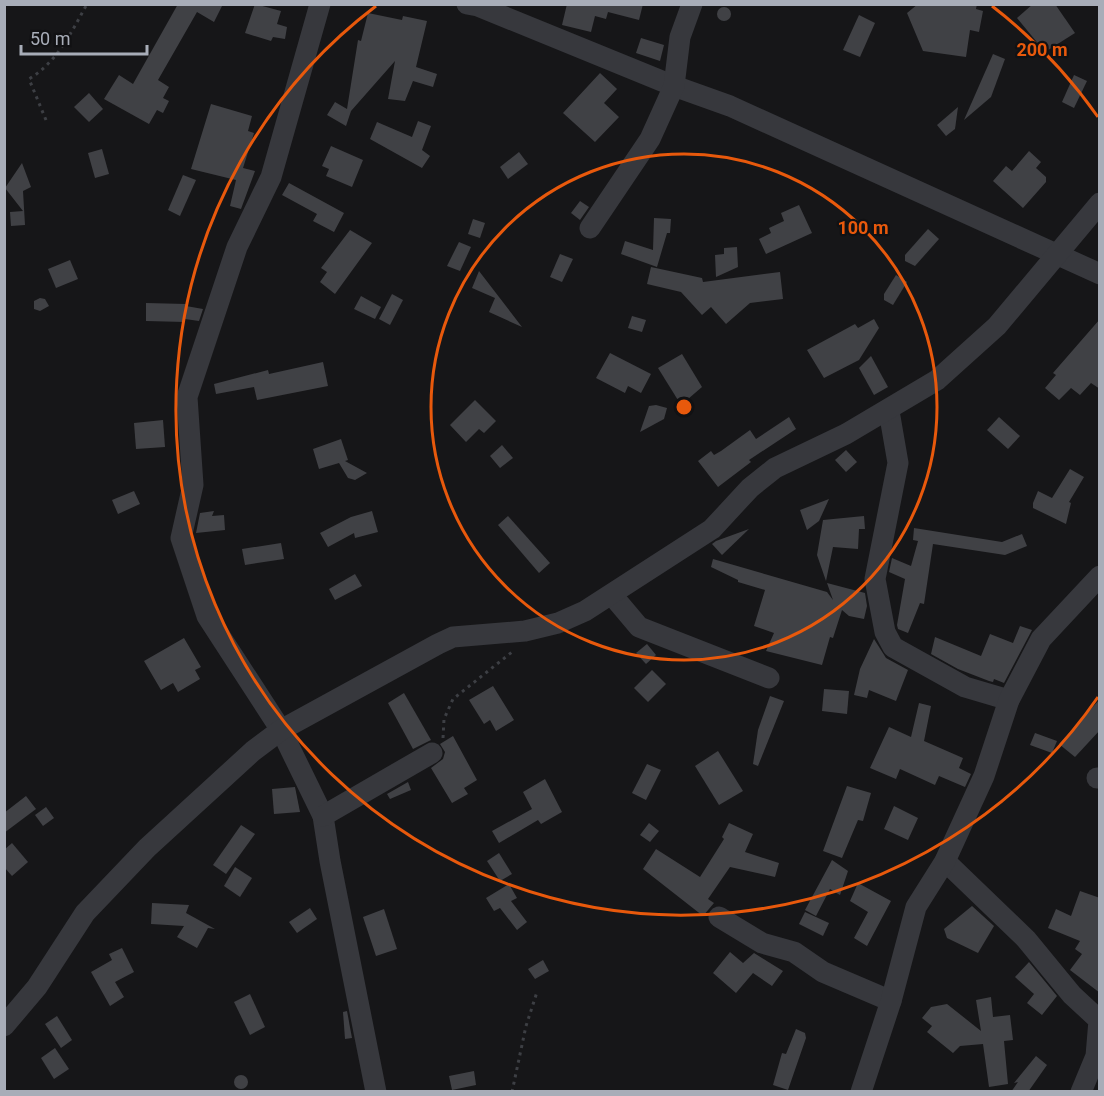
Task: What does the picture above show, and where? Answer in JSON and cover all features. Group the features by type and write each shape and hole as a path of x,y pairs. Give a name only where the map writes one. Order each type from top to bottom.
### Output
{"street":[{"path":"320,4 271,177 237,247 188,397 193,485 181,538 207,616 281,730 324,816 330,861 376,1092"},
{"path":"466,4 478,6 674,86 730,106 1100,274"},
{"path":"590,228 650,140 674,86 680,37 692,4"},
{"path":"4,1026 37,987 85,913 147,848 246,758 281,730 445,640 453,637 513,632 558,623 612,595 712,529 750,488 775,468 889,411 937,380 997,326 1100,203"},
{"path":"889,411 898,463 875,579 885,632 893,647 964,687 1009,700"},
{"path":"861,1092 891,1001 916,907 945,861 984,776 1009,700 1041,639 1100,576"},
{"path":"612,595 639,627 769,678"},
{"path":"324,816 432,753"},
{"path":"945,861 1026,939 1072,995 1099,1020 1096,1056 1081,1092"},
{"path":"719,917 762,943 794,952 823,972 891,1001"}],"path":[{"path":"46,120 28,79 45,69 69,38 87,4"},
{"path":"432,753 445,736 444,719 453,699 512,651 513,632"},
{"path":"512,1092 526,1026 537,992"}],"building":[{"path":"178,4 223,4 214,22 197,12 158,80 169,87 163,98 169,101 163,113 157,110 149,124 104,99 119,75 133,84"},
{"path":"255,4 281,11 277,24 287,27 285,39 273,37 271,41 245,33"},
{"path":"567,4 643,4 639,20 608,12 606,19 595,16 591,32 562,25"},
{"path":"918,4 977,4 976,9 983,11 979,32 970,30 966,57 923,51 907,13"},
{"path":"1033,4 1055,4 1075,33 1045,52 1017,18"},
{"path":"724,7 729,9 731,14 729,19 724,21 719,19 717,14 719,9"},
{"path":"368,13 402,20 403,16 427,21 416,67 437,74 433,87 413,81 405,101 388,99 395,61 351,111 346,126 327,115 335,102 347,109 358,40 361,41"},
{"path":"859,15 875,23 860,57 843,50"},
{"path":"641,38 664,45 660,61 636,53"},
{"path":"993,54 1005,59 991,97 964,120"},
{"path":"600,73 617,89 604,103 619,117 595,142 563,113"},
{"path":"1074,75 1087,81 1074,108 1062,102"},
{"path":"89,93 103,109 89,122 74,107"},
{"path":"211,104 252,116 248,131 254,133 243,168 255,171 241,209 230,206 236,180 191,169"},
{"path":"958,107 955,129 946,136 937,125"},
{"path":"418,121 431,126 422,150 430,156 422,168 370,139 377,122 412,137"},
{"path":"331,146 363,160 352,187 326,176 329,169 322,166"},
{"path":"102,149 109,174 95,178 88,153"},
{"path":"1029,151 1041,162 1036,168 1046,177 1046,182 1023,208 993,181 1006,166 1012,171"},
{"path":"519,152 528,164 508,179 500,167"},
{"path":"22,163 31,187 23,191 25,225 11,226 10,212 23,211 5,188"},
{"path":"183,175 196,180 180,216 168,210"},
{"path":"289,183 344,213 334,232 313,221 317,214 282,195"},
{"path":"580,201 589,207 580,220 571,213"},
{"path":"799,205 812,233 766,254 759,239 771,233 769,228 784,221 781,213"},
{"path":"654,218 671,219 670,233 667,233 657,267 621,254 625,241 653,250"},
{"path":"473,219 485,223 480,238 468,234"},
{"path":"928,229 939,239 915,266 905,261 905,255"},
{"path":"350,230 372,243 335,294 320,282 327,272 321,268"},
{"path":"459,242 471,247 460,271 447,266"},
{"path":"737,247 738,267 716,277 715,255 724,254 724,248"},
{"path":"560,254 573,259 562,282 550,277"},
{"path":"70,260 78,279 56,288 48,269"},
{"path":"651,267 702,278 703,282 780,272 783,299 750,303 726,324 711,307 702,315 681,292 647,284"},
{"path":"479,271 522,327 489,312 495,298 472,288"},
{"path":"896,275 907,282 893,305 884,300 884,294"},
{"path":"392,294 403,300 390,325 379,319"},
{"path":"361,296 381,307 375,319 354,309"},
{"path":"40,298 45,299 49,306 40,311 34,309 34,301"},
{"path":"146,303 186,304 186,306 203,309 199,321 185,319 185,322 146,321"},
{"path":"632,316 646,320 642,332 628,328"},
{"path":"874,319 879,328 859,360 824,378 807,350 855,324 858,328"},
{"path":"1100,319 1100,389 1091,383 1080,395 1071,388 1059,400 1045,388 1056,375 1053,373"},
{"path":"610,353 651,374 641,393 628,386 625,393 596,378"},
{"path":"682,354 702,387 681,405 658,368"},
{"path":"871,356 888,387 874,395 859,368"},
{"path":"323,362 328,386 257,400 254,387 216,394 214,384 268,370 269,374"},
{"path":"475,400 496,421 484,433 479,429 466,442 450,425"},
{"path":"649,406 667,408 664,419 640,432"},
{"path":"789,417 796,429 749,460 751,462 718,487 698,461 711,451 714,455 721,451 750,430 756,439"},
{"path":"999,417 1020,436 1008,449 987,430"},
{"path":"163,420 165,447 136,449 134,423"},
{"path":"341,439 348,460 345,461 367,473 355,480 348,478 339,463 319,469 313,449"},
{"path":"502,445 513,458 500,468 490,456"},
{"path":"846,450 857,462 846,472 835,460"},
{"path":"1070,469 1084,477 1069,502 1071,503 1066,524 1033,508 1033,503 1038,491 1052,498"},
{"path":"134,491 140,504 118,514 112,500"},
{"path":"829,499 819,521 807,530 800,510"},
{"path":"214,511 212,516 224,515 225,530 196,533 200,513"},
{"path":"372,511 378,532 355,538 354,533 328,547 320,533 351,517"},
{"path":"508,516 550,563 539,573 498,525"},
{"path":"864,516 865,529 859,529 858,549 833,547 826,581 817,555 823,520"},
{"path":"914,528 1002,542 1022,534 1027,546 1005,555 933,544 924,604 920,603 908,633 898,629 897,625 905,579 889,572 892,558 911,566 918,541 913,540"},
{"path":"749,529 722,555 712,544 716,541"},
{"path":"281,543 284,559 245,565 242,549"},
{"path":"713,559 827,592 833,600 827,583 865,593 867,606 864,619 849,616 842,610 833,638 830,637 822,665 766,651 774,633 754,626 765,590 738,582 711,567"},
{"path":"355,574 362,586 335,600 329,589"},
{"path":"1020,626 1032,630 1004,683 994,679 993,682 989,681 958,669 931,654 935,637 981,656 990,634 1013,643"},
{"path":"184,638 201,667 195,670 200,679 178,692 173,683 161,690 144,661"},
{"path":"874,639 886,658 908,670 896,701 869,690 867,698 854,695 860,669"},
{"path":"647,644 656,655 646,664 636,653"},
{"path":"652,670 666,684 648,702 634,688"},
{"path":"493,686 514,720 496,731 490,720 484,724 469,700"},
{"path":"824,689 849,691 847,714 822,711"},
{"path":"404,693 431,740 413,749 388,703"},
{"path":"770,696 784,701 758,766 753,764 758,730"},
{"path":"1100,699 1100,730 1075,757 1059,744"},
{"path":"919,703 931,706 924,741 963,758 959,768 971,774 965,787 939,776 935,785 900,769 896,779 870,768 889,727 911,737"},
{"path":"1035,733 1057,741 1052,753 1030,745"},
{"path":"453,736 477,780 464,788 468,794 452,803 431,768 443,759 445,752 440,744"},
{"path":"718,751 743,791 719,805 695,766"},
{"path":"647,764 661,770 646,800 632,793"},
{"path":"545,779 562,812 541,824 538,820 499,843 492,831 532,809 523,792"},
{"path":"408,782 411,790 390,799 387,794"},
{"path":"847,786 871,793 863,821 858,820 842,858 823,851"},
{"path":"295,787 300,812 274,814 272,789"},
{"path":"26,796 36,809 4,833 4,813"},
{"path":"894,806 918,818 908,840 884,829"},
{"path":"46,807 54,818 43,826 35,815"},
{"path":"649,823 659,831 650,842 640,835"},
{"path":"729,823 753,834 745,852 779,863 775,877 730,867 708,899 714,903 703,916 643,869 656,849 700,877 724,839 722,837"},
{"path":"241,825 255,834 226,874 213,865"},
{"path":"12,843 28,862 12,876 4,867 4,850"},
{"path":"499,853 512,874 500,881 487,861"},
{"path":"832,860 848,871 840,895 830,889 816,916 805,910"},
{"path":"235,867 252,878 240,897 224,886"},
{"path":"858,883 891,901 867,946 854,938 868,912 850,901"},
{"path":"509,884 517,898 511,901 527,922 517,930 500,908 494,911 486,898"},
{"path":"1080,891 1100,898 1100,993 1070,970 1082,954 1075,949 1080,941 1048,928 1056,909 1071,916"},
{"path":"152,903 189,905 186,913 215,929 208,928 197,948 177,937 184,926 151,924"},
{"path":"972,906 994,926 978,953 947,938 944,929"},
{"path":"310,908 317,919 297,933 289,922"},
{"path":"384,909 397,949 376,956 363,917"},
{"path":"805,912 829,923 823,936 799,924"},
{"path":"122,948 134,972 115,982 124,997 110,1006 91,972 112,960 109,954"},
{"path":"730,952 743,963 754,953 783,971 772,986 753,973 736,993 713,973"},
{"path":"543,960 549,971 535,979 528,969"},
{"path":"1029,962 1057,996 1042,1015 1027,1003 1034,994 1015,977"},
{"path":"250,994 265,1027 250,1035 234,1002"},
{"path":"991,997 993,1017 1010,1015 1013,1040 1004,1041 1008,1084 989,1087 983,1044 960,1046 953,1053 927,1032 932,1026 922,1018 931,1007 947,1004 981,1031 976,1000"},
{"path":"347,1011 352,1038 345,1039 343,1012"},
{"path":"57,1016 72,1040 61,1048 45,1024"},
{"path":"796,1029 805,1033 806,1038 788,1090 773,1085 782,1053 786,1054"},
{"path":"55,1048 69,1069 54,1079 41,1058"},
{"path":"1036,1056 1047,1065 1028,1092 1011,1092 1018,1082 1014,1083"},
{"path":"474,1071 476,1085 452,1090 449,1076"},
{"path":"238,1075 244,1075 248,1082 244,1089 238,1089 234,1085 234,1079"}]}
